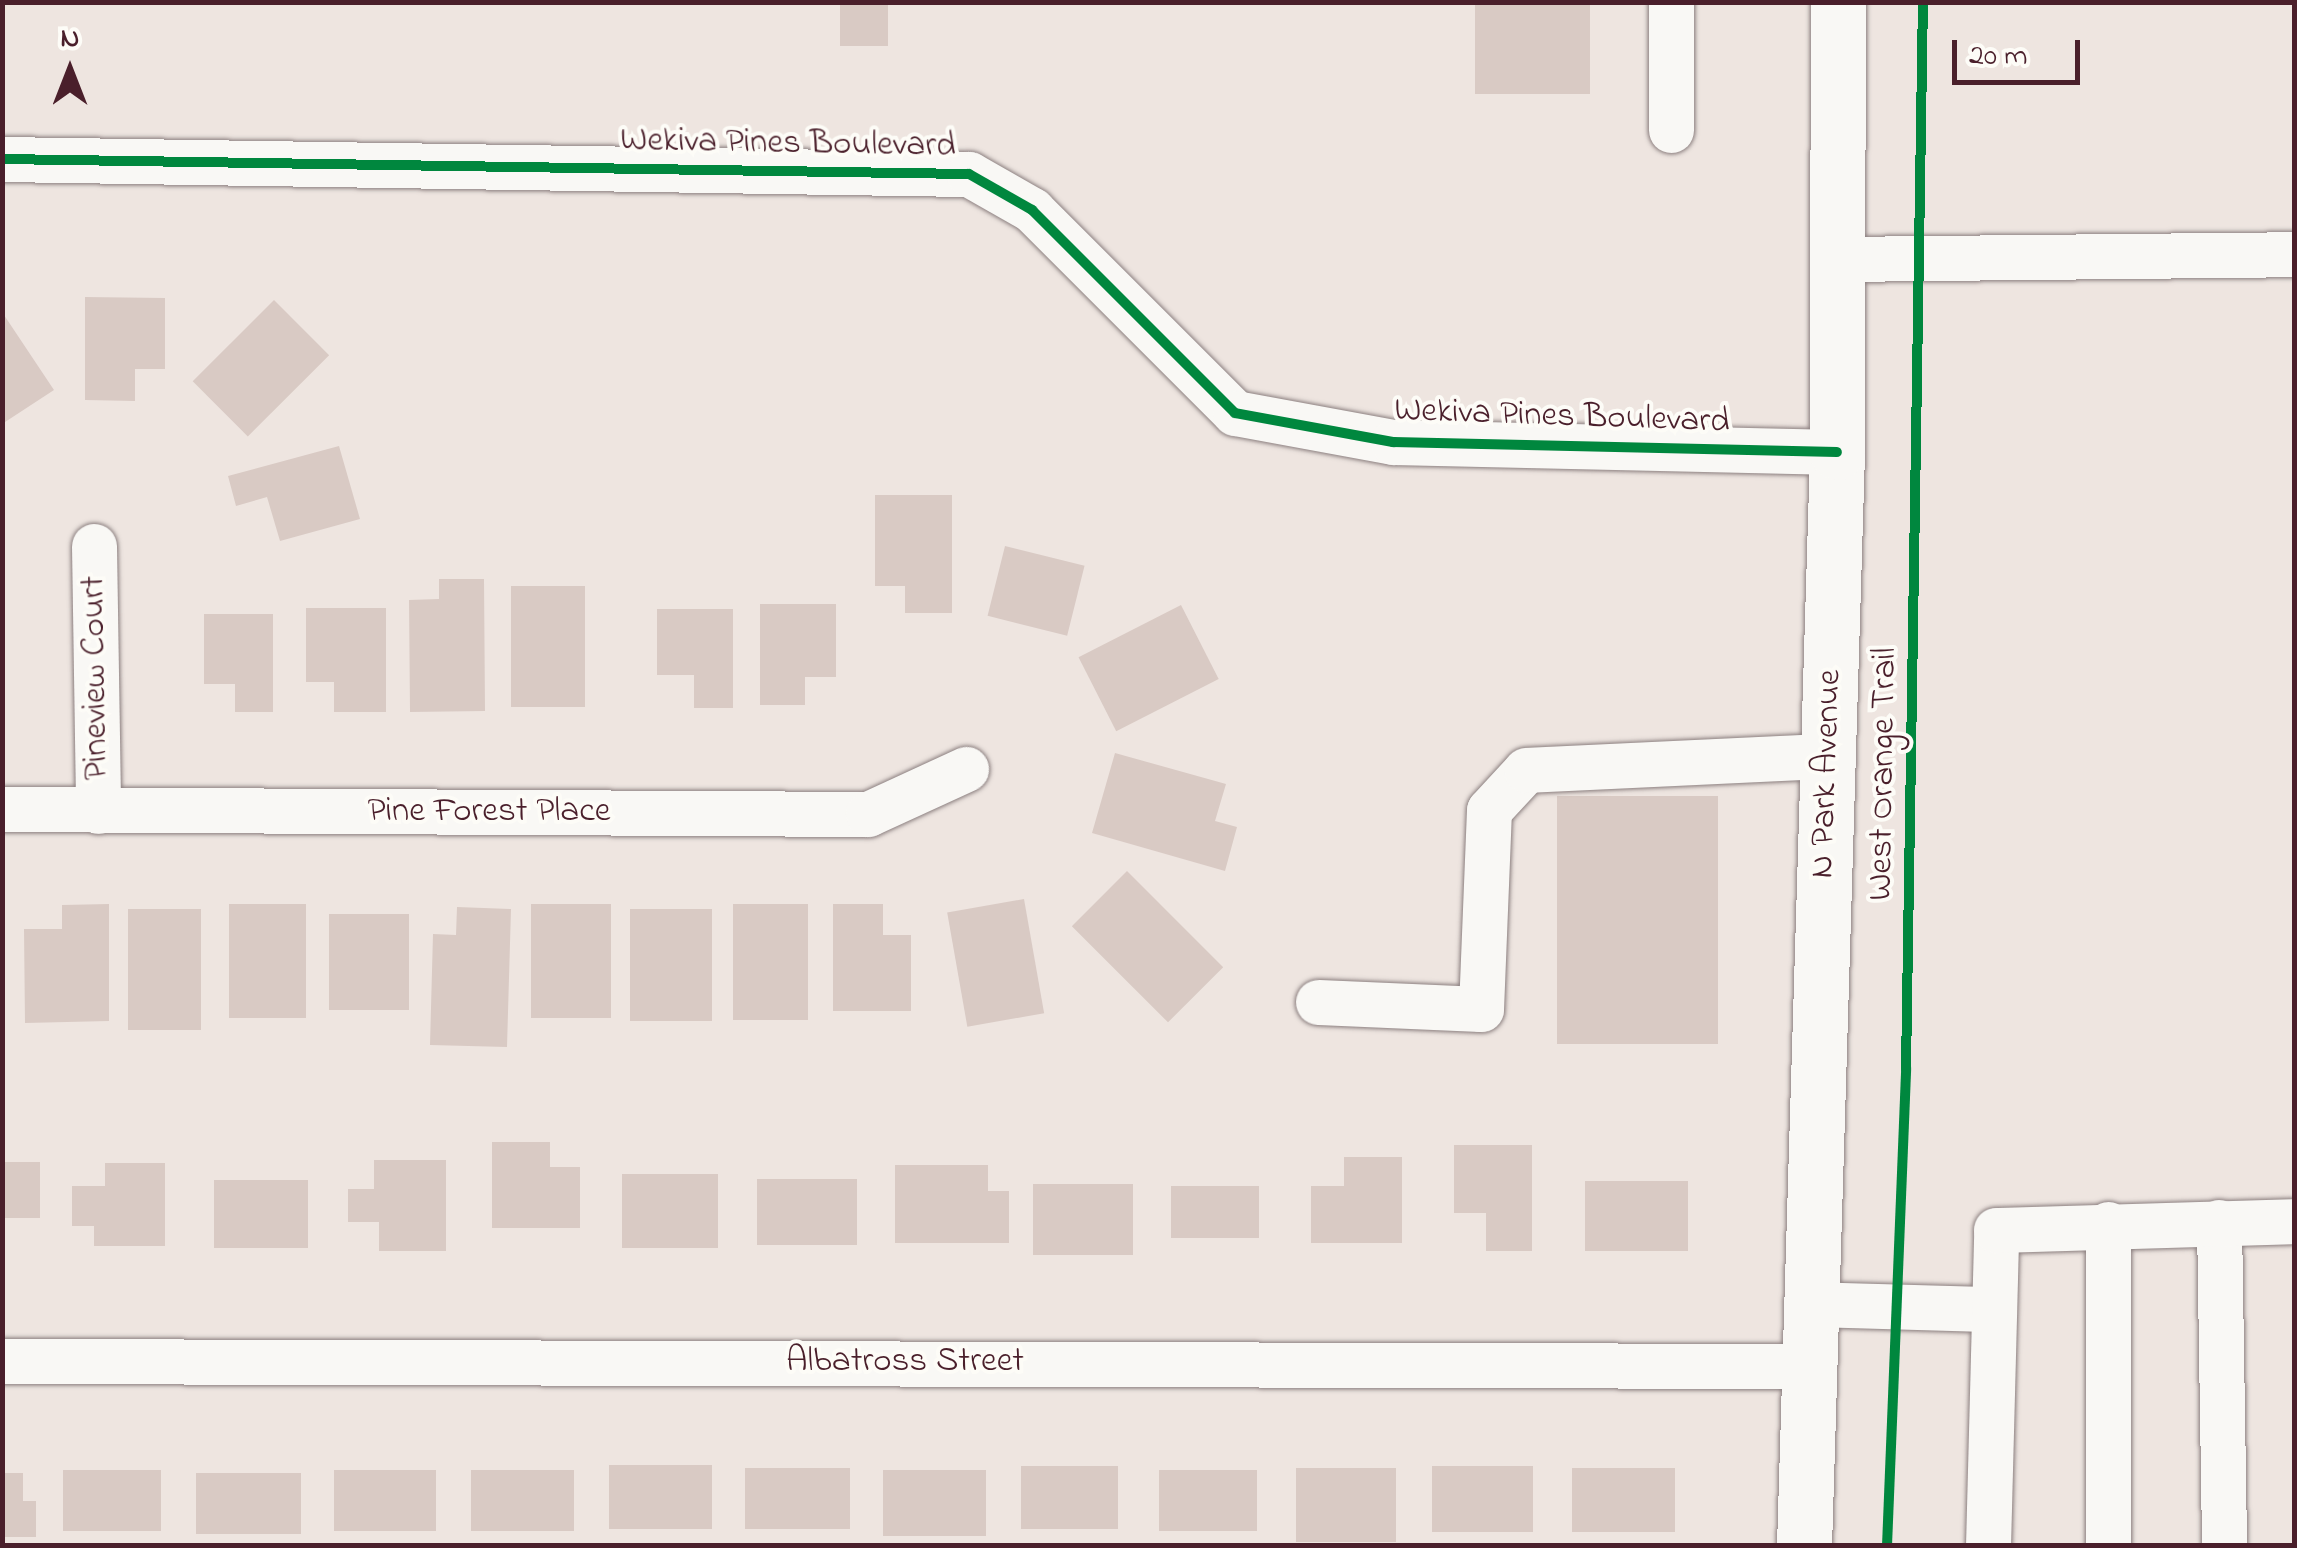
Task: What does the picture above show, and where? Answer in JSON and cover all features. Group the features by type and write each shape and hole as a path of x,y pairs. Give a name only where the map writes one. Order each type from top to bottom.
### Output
{"main road":[{"name":"N Park Avenue","path":"1804,1546 1836,452 1838,2"}],"street":[{"path":"1671,130 1672,2"},
{"name":"Wekiva Pines Boulevard","path":"2,160 969,174 1032,210 1235,413 1392,442 1836,452"},
{"path":"1837,260 2294,254"},
{"name":"Pineview Court","path":"94,546 98,811"},
{"path":"1318,1002 1481,1009 1489,810 1526,770 1827,756"},
{"name":"Pine Forest Place","path":"2,810 868,814 966,769"},
{"path":"2218,1222 2224,1546"},
{"path":"1988,1546 1990,1310 1996,1230 2294,1222"},
{"path":"2108,1224 2108,1546"},
{"path":"1810,1304 1990,1310"},
{"name":"Albatross Street","path":"2,1361 1808,1366"}],"building":[{"path":"840,2 888,2 888,46 840,46"},
{"path":"1475,2 1590,2 1590,94 1475,94"},
{"path":"85,297 165,298 165,369 135,369 135,401 85,400"},
{"path":"274,300 329,355 248,436 193,381"},
{"path":"2,312 54,390 2,424"},
{"path":"339,446 360,519 280,541 267,497 236,506 228,476"},
{"path":"875,495 952,495 952,613 905,613 905,586 875,586"},
{"path":"1005,546 1085,566 1067,636 988,616"},
{"path":"439,579 484,579 485,711 410,712 409,600 439,599"},
{"path":"511,586 585,586 585,707 511,707"},
{"path":"760,604 836,604 836,677 805,677 805,705 760,705"},
{"path":"1181,605 1219,679 1116,731 1079,657"},
{"path":"306,608 386,608 386,712 334,712 334,682 306,682"},
{"path":"657,609 733,609 733,708 694,708 694,675 657,675"},
{"path":"204,614 273,614 273,712 235,712 235,684 204,684"},
{"path":"1115,753 1226,784 1215,821 1237,827 1225,871 1092,833"},
{"path":"1557,796 1718,796 1718,1044 1557,1044"},
{"path":"1127,871 1223,967 1168,1022 1072,926"},
{"path":"1024,899 1044,1013 967,1027 947,913"},
{"path":"109,904 109,1021 25,1023 24,929 62,929 62,905"},
{"path":"229,904 306,904 306,1018 229,1018"},
{"path":"531,904 611,904 611,1018 531,1018"},
{"path":"733,904 808,904 808,1020 733,1020"},
{"path":"833,904 883,904 883,935 911,935 911,1011 833,1011"},
{"path":"457,907 511,909 507,1047 430,1045 433,934 456,935"},
{"path":"128,909 201,909 201,1030 128,1030"},
{"path":"630,909 712,909 712,1021 630,1021"},
{"path":"329,914 409,914 409,1010 329,1010"},
{"path":"492,1142 550,1142 550,1167 580,1167 580,1228 492,1228"},
{"path":"1454,1145 1532,1145 1532,1251 1486,1251 1486,1213 1454,1213"},
{"path":"1344,1157 1402,1157 1402,1243 1311,1243 1311,1186 1344,1186"},
{"path":"374,1160 446,1160 446,1251 379,1251 379,1222 348,1222 348,1189 374,1189"},
{"path":"2,1162 40,1162 40,1218 2,1218"},
{"path":"105,1163 165,1163 165,1246 94,1246 94,1226 72,1226 72,1186 105,1186"},
{"path":"895,1165 988,1165 988,1191 1009,1191 1009,1243 895,1243"},
{"path":"622,1174 718,1174 718,1248 622,1248"},
{"path":"757,1179 857,1179 857,1245 757,1245"},
{"path":"214,1180 308,1180 308,1248 214,1248"},
{"path":"1585,1181 1688,1181 1688,1251 1585,1251"},
{"path":"1033,1184 1133,1184 1133,1255 1033,1255"},
{"path":"1171,1186 1259,1186 1259,1238 1171,1238"},
{"path":"609,1465 712,1465 712,1529 609,1529"},
{"path":"1021,1466 1118,1466 1118,1529 1021,1529"},
{"path":"1432,1466 1533,1466 1533,1532 1432,1532"},
{"path":"745,1468 850,1468 850,1529 745,1529"},
{"path":"1296,1468 1396,1468 1396,1542 1296,1542"},
{"path":"1572,1468 1675,1468 1675,1532 1572,1532"},
{"path":"63,1470 161,1470 161,1531 63,1531"},
{"path":"334,1470 436,1470 436,1531 334,1531"},
{"path":"471,1470 574,1470 574,1531 471,1531"},
{"path":"883,1470 986,1470 986,1536 883,1536"},
{"path":"1159,1470 1257,1470 1257,1531 1159,1531"},
{"path":"2,1473 23,1473 23,1501 36,1501 36,1537 2,1537"},
{"path":"196,1473 301,1473 301,1534 196,1534"}],"cycle path":[{"name":"West Orange Trail","path":"1887,1546 1906,1069 1923,2"},
{"path":"2,159 969,174 1032,210 1235,413 1393,442 1837,452"}]}
